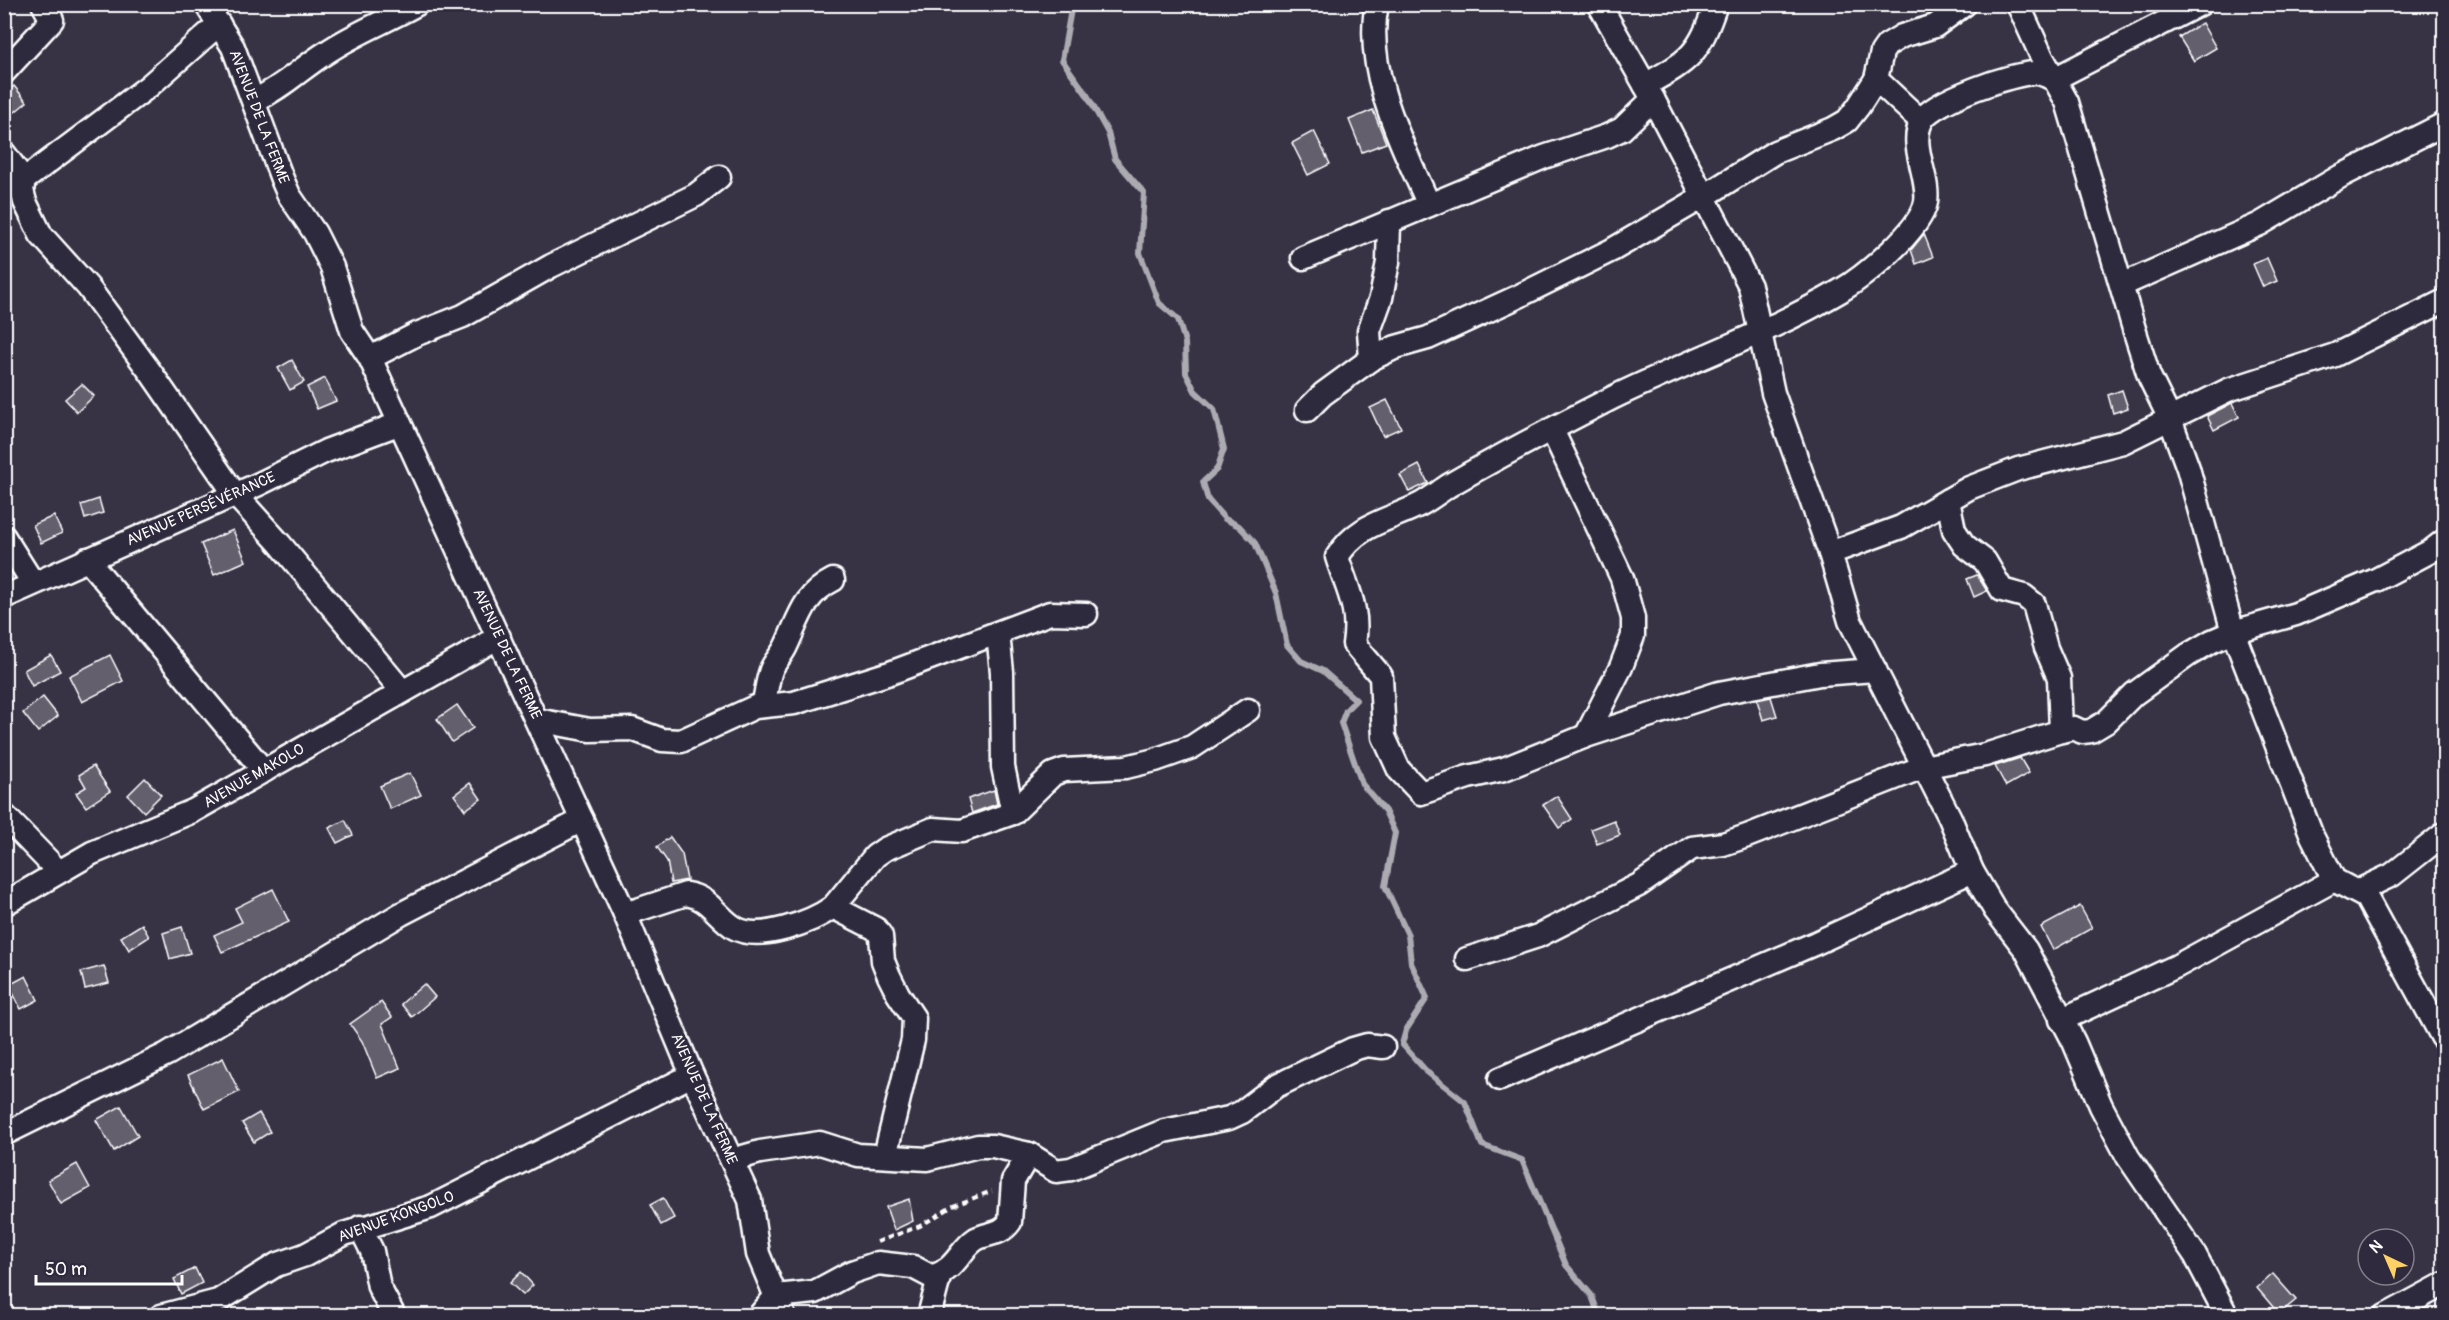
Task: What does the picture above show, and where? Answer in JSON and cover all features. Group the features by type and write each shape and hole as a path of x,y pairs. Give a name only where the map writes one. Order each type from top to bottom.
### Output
{"street":[{"path":"4,72 52,20 43,4"},
{"name":"AVENUE DE LA FERME","path":"206,4 233,47 289,195 315,233 339,286 352,331 370,358 398,424 499,637 625,914 692,1075 750,1200 758,1254 780,1306"},
{"path":"254,101 280,89 325,53 360,32 417,4"},
{"path":"1377,4 1377,55 1386,104 1429,204"},
{"path":"1599,4 1649,92 1750,286 1759,333 1779,410 1830,553 1850,621 1972,871 1995,910 2026,950 2074,1042 2113,1130 2195,1255 2227,1316"},
{"path":"1303,258 1544,157 1622,129 1649,92 1697,50 1716,4"},
{"path":"1307,410 1323,394 1371,359 1396,347 1428,338 1612,250 1775,152 1833,129 1846,121 1876,79 1882,52 1887,45 1902,36 1935,26 1965,4"},
{"path":"2018,4 2067,102 2149,376 2170,418 2188,468 2233,632 2308,825 2334,880 2358,891 2373,910 2445,1040"},
{"path":"1875,670 1820,674 1719,693 1586,736 1504,769 1468,777 1421,793 1399,770 1384,737 1381,676 1354,644 1358,624 1352,592 1336,557 1348,539 1382,519 1420,504 1614,398 1759,333 1840,292 1866,274 1890,253 1919,219 1926,202 1918,132 1921,121 1928,111 1955,97 2005,80 2037,73 2054,79 2200,4"},
{"path":"219,24 149,86 24,180 22,190 25,202 41,235 88,287 234,494 280,544 402,691"},
{"path":"1876,79 1921,121"},
{"path":"2122,285 2260,224 2348,171 2445,124"},
{"path":"4,153 24,180"},
{"path":"370,358 417,334 463,316 550,266 696,195 719,177"},
{"path":"1371,359 1369,331 1381,298 1388,262 1389,222"},
{"path":"1830,553 1901,527 1969,488 2018,469 2124,442 2228,390 2335,355 2445,301"},
{"name":"AVENUE PERSÉVÉRANCE","path":"4,597 344,444 398,424"},
{"path":"1552,430 1622,578 1633,618 1633,636 1621,667 1586,736"},
{"path":"1948,500 1954,530 1964,545 1985,561 2002,590 2024,596 2034,604 2046,648 2059,678 2061,731"},
{"path":"4,537 33,583"},
{"path":"1467,959 1538,936 1639,885 1692,848 1723,844 1747,836 1923,767 1985,755 2074,728 2082,732 2091,731 2106,722 2134,694 2188,655 2233,632 2296,614 2376,580 2431,551 2445,541"},
{"path":"87,559 264,771"},
{"path":"763,706 772,668 786,647 799,614 809,597 819,587 832,580"},
{"path":"537,720 590,730 632,729 672,742 694,737 744,711 763,706 794,703 998,634 1050,613 1086,614"},
{"path":"998,634 1002,672 1003,767 1013,813"},
{"name":"AVENUE MAKOLO","path":"4,904 30,891 58,871 117,841 193,811 499,637"},
{"path":"625,914 686,894 697,895 734,928 762,934 824,913 832,907 875,856 885,849 933,829 962,831 1013,813 1053,774 1064,770 1126,767 1192,747 1248,710"},
{"path":"4,815 58,871"},
{"path":"4,1134 167,1054 401,914 582,820"},
{"path":"2358,891 2392,875 2445,834"},
{"path":"1500,1079 1816,943 1972,871"},
{"path":"2061,1020 2177,966 2334,880"},
{"path":"832,907 876,929 881,936 883,961 889,976 914,1018 913,1040 885,1156"},
{"path":"732,1160 760,1152 820,1143 858,1155 935,1159 978,1146 1029,1154 1056,1171 1071,1169 1164,1131 1229,1118 1242,1112 1276,1086 1353,1049 1367,1045 1383,1047"},
{"name":"AVENUE KONGOLO","path":"161,1316 218,1301 276,1265 304,1255 360,1227 411,1214 449,1199 692,1075"},
{"path":"759,1316 815,1293 852,1272 878,1263 913,1268 932,1277 940,1274 954,1264 978,1238 999,1233 1006,1228 1010,1222 1013,1181 1029,1154"},
{"path":"360,1227 372,1251 379,1287 394,1316"},
{"path":"929,1316 940,1274"},
{"path":"2385,1316 2445,1284"}],"building":[{"path":"2202,23 2216,48 2194,61 2179,37"},
{"path":"14,86 27,102 4,121 4,94"},
{"path":"1373,110 1386,143 1362,152 1349,120"},
{"path":"1314,131 1330,164 1308,175 1292,143"},
{"path":"1924,234 1933,257 1916,264 1911,250"},
{"path":"2267,258 2277,281 2263,287 2253,264"},
{"path":"292,360 304,382 290,390 278,368"},
{"path":"325,378 336,401 317,409 307,387"},
{"path":"82,384 94,396 77,412 65,399"},
{"path":"2122,390 2128,408 2113,413 2108,395"},
{"path":"1387,400 1401,428 1383,436 1370,408"},
{"path":"2232,403 2239,417 2214,430 2207,416"},
{"path":"1419,465 1428,483 1409,492 1400,475"},
{"path":"99,499 103,513 85,519 81,505"},
{"path":"54,516 62,533 41,543 33,525"},
{"path":"233,530 246,561 214,575 201,544"},
{"path":"1977,575 1987,591 1974,597 1967,579"},
{"path":"51,655 60,671 32,686 24,670"},
{"path":"110,655 123,681 82,702 69,676"},
{"path":"43,697 58,716 38,732 23,713"},
{"path":"1771,697 1777,716 1763,720 1757,700"},
{"path":"457,705 473,728 452,742 437,719"},
{"path":"2020,758 2029,773 2006,786 1995,766"},
{"path":"93,766 110,791 86,807 76,793 86,787 79,775"},
{"path":"410,773 421,795 390,809 380,786"},
{"path":"145,778 161,795 144,812 128,795"},
{"path":"470,783 481,799 465,810 454,795"},
{"path":"994,790 997,804 972,813 968,799"},
{"path":"1557,796 1572,819 1559,828 1543,805"},
{"path":"345,820 353,835 337,843 329,828"},
{"path":"1614,820 1620,835 1597,844 1591,829"},
{"path":"670,837 682,854 687,880 671,883 667,861 657,847"},
{"path":"273,889 289,922 222,952 214,935 242,922 235,908"},
{"path":"2080,906 2092,928 2053,950 2041,927"},
{"path":"142,924 149,937 129,950 121,937"},
{"path":"182,927 190,953 170,959 163,933"},
{"path":"104,966 109,983 85,989 81,972"},
{"path":"26,976 38,1000 21,1009 9,985"},
{"path":"424,984 435,997 412,1017 401,1004"},
{"path":"381,1002 392,1017 382,1024 400,1068 377,1078 362,1041 350,1024"},
{"path":"223,1058 239,1092 204,1109 188,1075"},
{"path":"121,1106 138,1136 114,1151 96,1120"},
{"path":"259,1113 270,1132 254,1142 242,1123"},
{"path":"77,1164 90,1188 61,1204 48,1180"},
{"path":"663,1198 674,1218 661,1225 650,1205"},
{"path":"909,1199 913,1221 894,1230 886,1207"},
{"path":"195,1268 202,1283 181,1294 174,1279"},
{"path":"521,1272 533,1285 523,1295 510,1283"},
{"path":"2273,1274 2296,1300 2279,1314 2257,1288"}],"waterway":[{"path":"1072,4 1062,60 1087,95 1108,133 1115,159 1144,193 1140,253 1159,303 1178,319 1185,342 1186,373 1195,391 1214,409 1224,449 1217,469 1203,482 1208,500 1225,519 1239,526 1255,543 1276,593 1287,645 1301,661 1323,671 1356,700 1346,710 1341,723 1362,784 1385,811 1395,833 1385,886 1408,935 1411,963 1427,998 1406,1030 1402,1044 1427,1072 1465,1102 1482,1145 1522,1160 1566,1265 1592,1296 1599,1316"}]}
